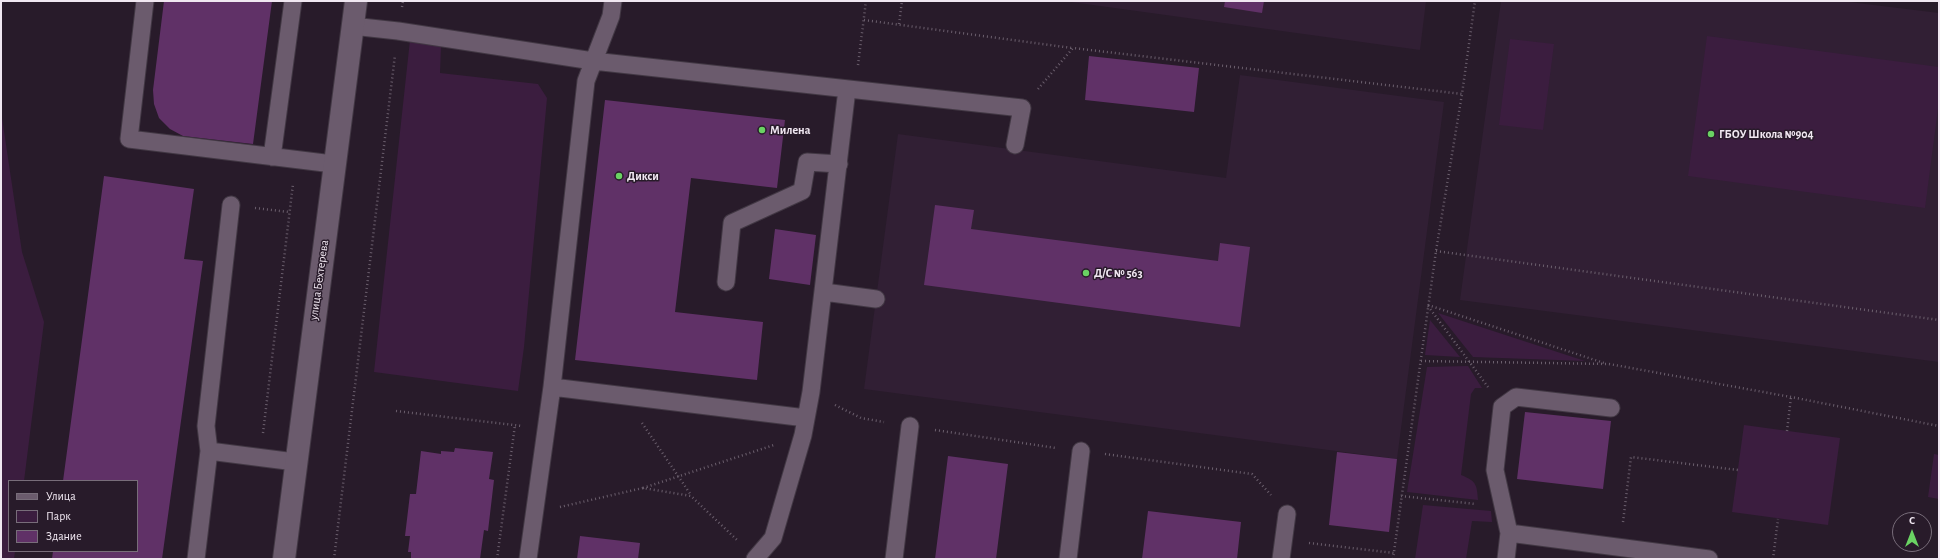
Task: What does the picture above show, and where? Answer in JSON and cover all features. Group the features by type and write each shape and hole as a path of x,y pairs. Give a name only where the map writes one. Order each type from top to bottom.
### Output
{"street":[{"name":"улица Бехтерева","path":"284,559 295,462 356,1"}],"lane":[{"path":"145,1 129,139 334,164"},
{"path":"272,157 293,1"},
{"path":"528,559 552,387 586,81 611,16 613,1"},
{"path":"352,26 398,31 593,60 1022,108 1015,145"},
{"path":"756,558 773,538 803,435 811,392 839,164 851,89"},
{"path":"726,282 732,222 802,191 807,162 839,164"},
{"path":"196,559 209,451 206,426 231,205"},
{"path":"824,292 876,299"},
{"path":"552,387 624,397 806,418"},
{"path":"1506,559 1509,533 1495,470 1502,407 1516,397 1611,408"},
{"path":"894,559 910,426"},
{"path":"209,451 295,462"},
{"path":"1068,559 1081,451"},
{"path":"1281,559 1287,514"},
{"path":"1509,533 1709,559"}],"path":[{"path":"334,559 398,31 403,1"},
{"path":"851,89 864,20 866,1"},
{"path":"900,24 902,1"},
{"path":"1393,559 1428,305 1462,94 1475,1"},
{"path":"864,20 1073,48 1462,94"},
{"path":"1022,108 1073,48"},
{"path":"260,458 296,160"},
{"path":"231,205 289,212"},
{"path":"1436,251 1939,320"},
{"path":"1428,305 1502,407"},
{"path":"1428,305 1609,364 1939,426"},
{"path":"1421,361 1609,364"},
{"path":"811,392 861,418 1081,451 1252,474 1287,514 1310,544 1394,553"},
{"path":"624,397 691,496 756,558"},
{"path":"1787,431 1791,397"},
{"path":"396,411 546,429"},
{"path":"497,559 515,425"},
{"path":"534,512 643,488 803,435"},
{"path":"1620,548 1631,457 1738,470"},
{"path":"643,488 691,496"},
{"path":"1401,496 1502,506"},
{"path":"1772,559 1778,519"}],"shaded area":[{"path":"1064,1 1426,1 1420,50"},
{"name":"ГБОУ Школа №904","path":"1501,1 1841,1 1939,13 1939,362 1460,300"},
{"path":"1240,75 1444,102 1397,459 864,389 898,134 1226,178"}],"green space":[{"path":"1707,36 1939,67 1939,101 1925,208 1688,176"},
{"path":"1510,39 1554,44 1543,130 1499,125"},
{"path":"410,40 441,46 440,73 538,84 547,98 524,347 518,391 374,372"},
{"path":"1,111 22,252 44,322 24,480 8,480 8,552 15,552 14,559 1,559"},
{"path":"1438,313 1585,361 1473,357"},
{"path":"1430,320 1460,357 1425,355"},
{"path":"1468,366 1482,388 1475,388 1471,394 1461,475 1473,481 1477,490 1478,500 1407,492 1427,367"},
{"path":"1744,425 1840,438 1828,525 1732,512"},
{"path":"1934,454 1939,455 1939,499 1928,497"},
{"path":"1423,505 1491,511 1492,522 1472,521 1466,559 1415,559"}],"building":[{"path":"164,1 272,1 253,144 183,136 170,129 159,118 154,104 153,90"},
{"path":"1225,1 1264,1 1262,13 1224,7"},
{"path":"1089,56 1199,68 1194,112 1085,100"},
{"path":"605,100 785,120 777,188 691,178 675,312 763,322 757,380 575,360"},
{"path":"104,176 194,189 184,259 203,261 162,559 52,559 53,552 138,552 138,480 63,480"},
{"name":"Д/C № 563","path":"935,205 974,210 971,229 1218,261 1220,243 1250,247 1240,327 924,285"},
{"path":"775,229 816,235 810,285 769,279"},
{"path":"1525,412 1611,421 1603,489 1517,479"},
{"path":"455,448 493,452 489,479 494,480 488,531 484,530 480,559 411,559 411,552 408,552 410,536 405,536 410,494 416,494 421,451 441,454 441,451 454,452"},
{"path":"1337,452 1397,459 1389,532 1329,525"},
{"path":"948,456 1008,464 996,559 935,559"},
{"path":"1148,511 1241,522 1237,559 1142,559"},
{"path":"580,536 640,543 638,559 577,559"}],"place":[{"name":"Милена","path":"762,130"},
{"name":"ГБОУ Школа №904","path":"1711,134"},
{"name":"Дикси","path":"619,176"},
{"name":"Д/C № 563","path":"1086,273"}]}
